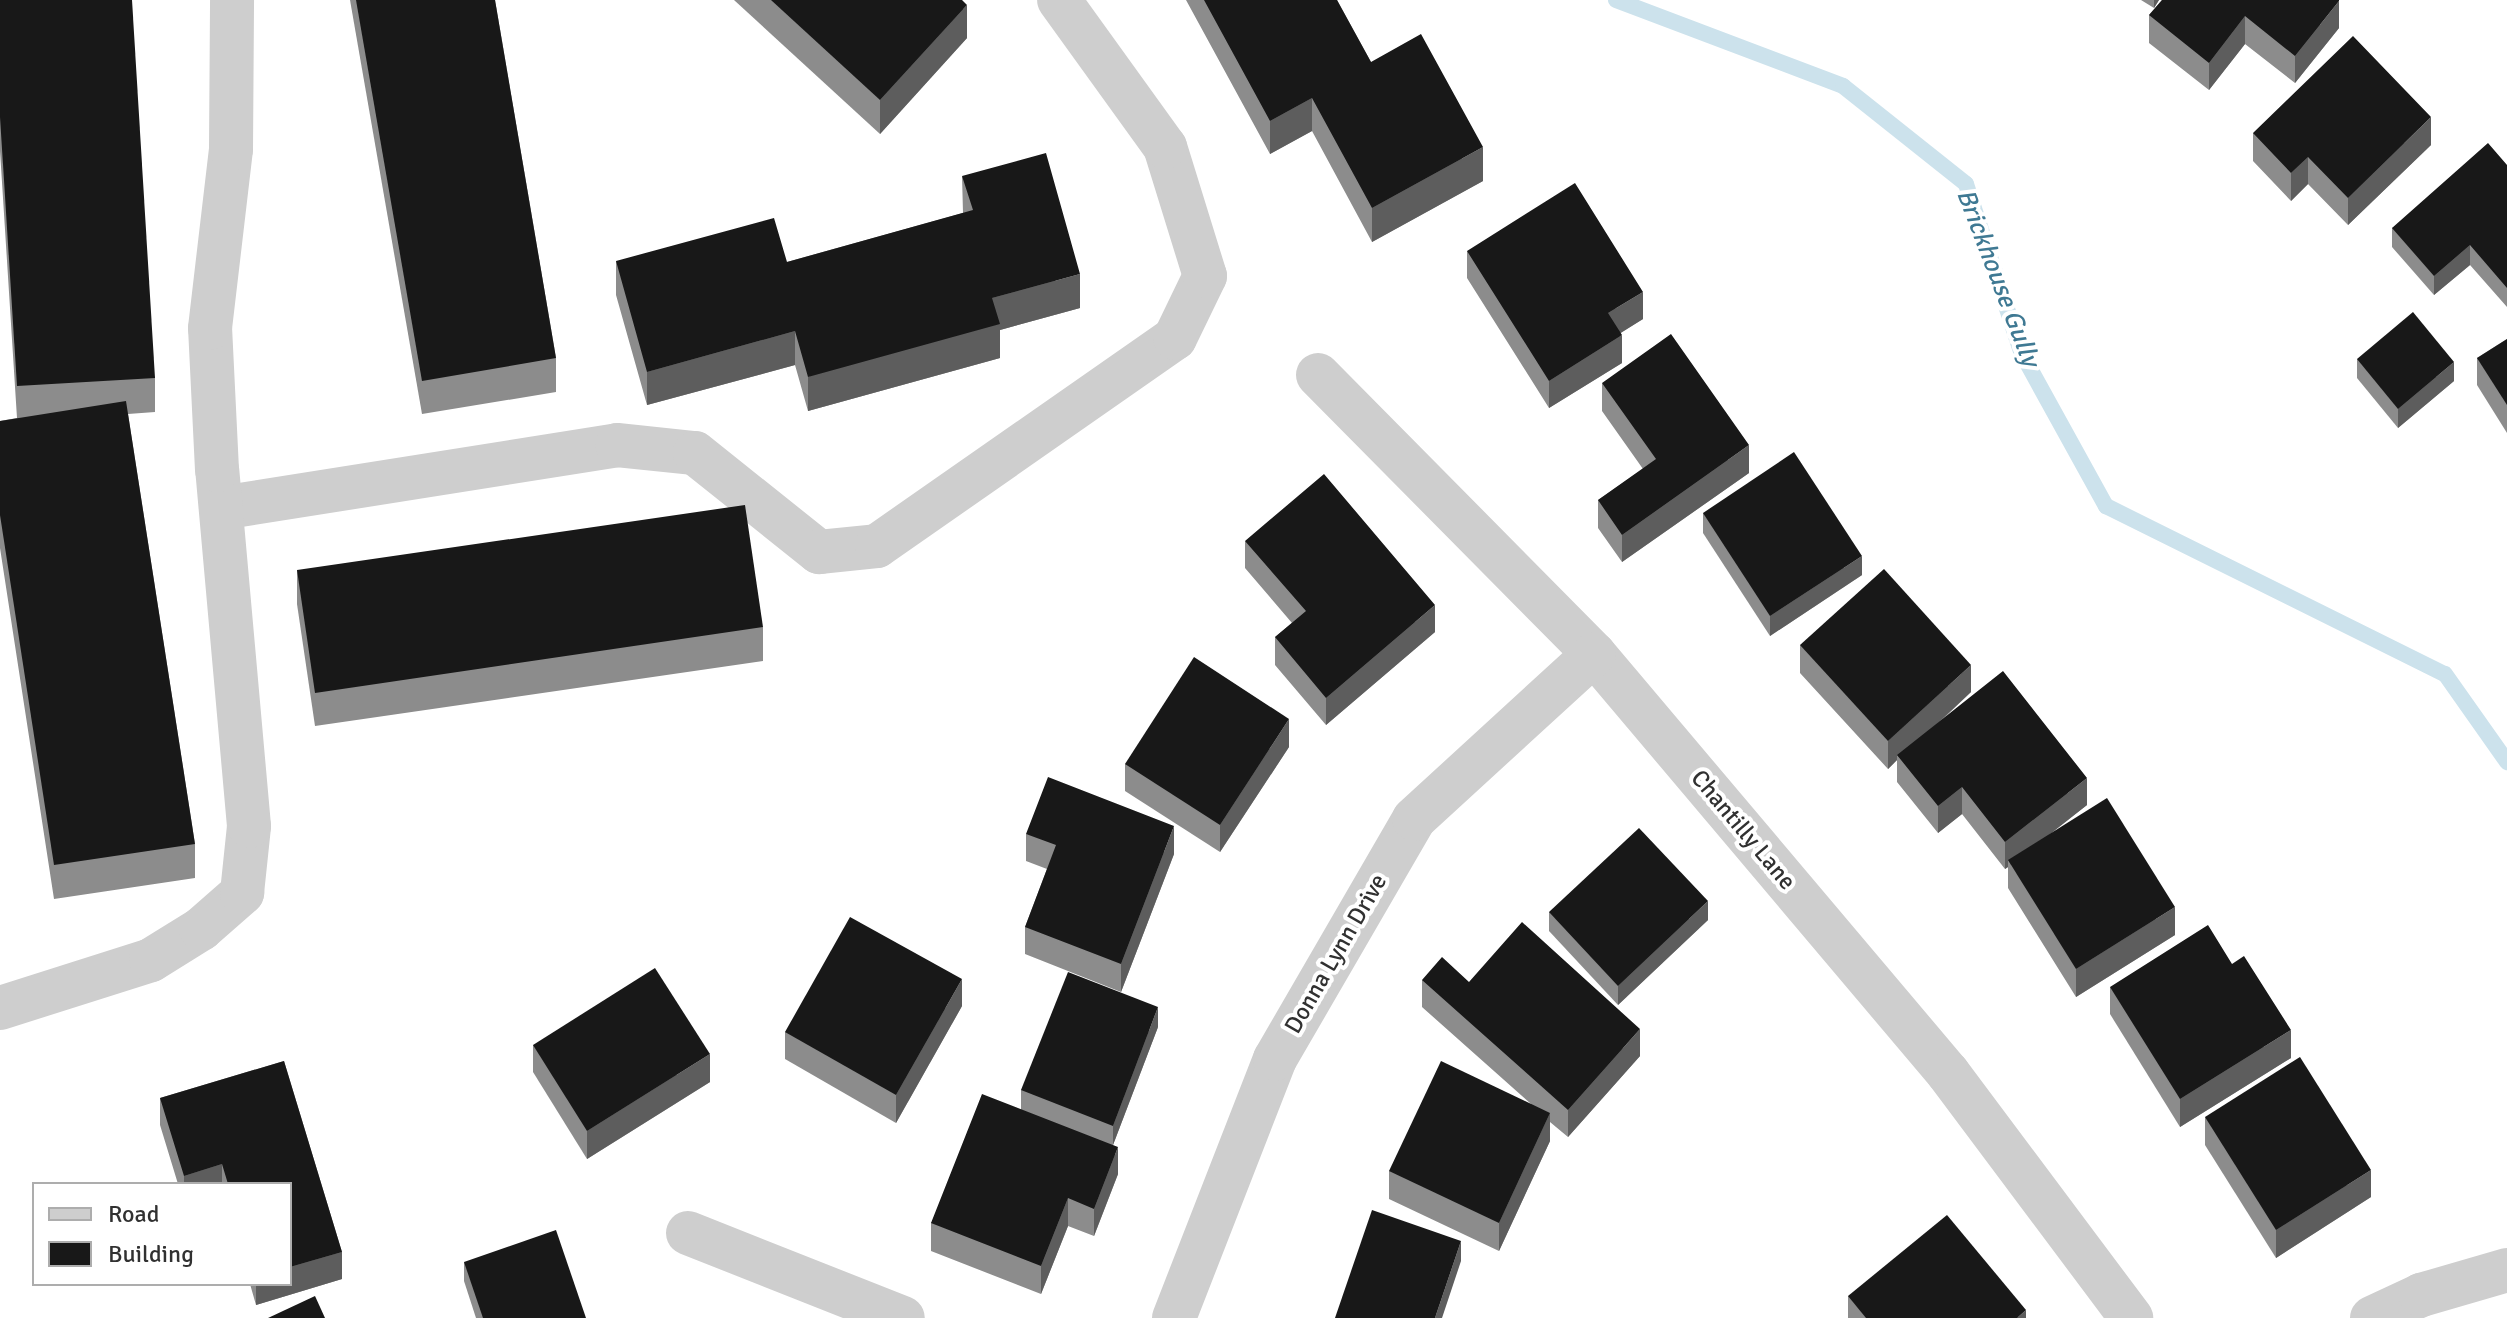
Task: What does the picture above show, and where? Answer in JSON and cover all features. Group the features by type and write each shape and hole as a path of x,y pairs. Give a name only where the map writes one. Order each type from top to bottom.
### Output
{"street":[{"path":"0,1008 151,960 201,929 242,893 249,826 221,508 210,328 231,149 232,0"},
{"path":"221,508 617,445 695,453 819,552 877,546 1175,338 1205,276 1165,147 1059,0"},
{"name":"Chantilly Lane","path":"1318,375 1594,654 1948,1073 2131,1318"},
{"name":"Donna Lynn Drive","path":"1174,1318 1275,1059 1414,819 1594,654"},
{"path":"688,1233 903,1318"},
{"path":"2372,1318 2421,1295 2507,1270"}],"building":[{"path":"0,0 132,0 155,378 17,386 0,117"},
{"path":"356,0 495,0 556,358 422,381"},
{"path":"771,0 962,0 967,5 880,100"},
{"path":"1204,0 1337,0 1371,62 1421,34 1483,147 1372,208 1312,98 1270,121"},
{"path":"2162,0 2339,1 2295,56 2245,16 2209,63 2149,15"},
{"path":"2353,36 2431,117 2348,198 2308,157 2291,173 2253,133"},
{"path":"2488,143 2507,165 2507,288 2470,245 2434,276 2392,228"},
{"path":"1046,153 1080,274 992,298 1000,324 808,377 795,331 647,372 616,261 774,218 787,262 973,210 962,176"},
{"path":"1575,183 1643,292 1608,313 1622,335 1549,381 1467,251"},
{"path":"2413,312 2454,362 2398,409 2357,359"},
{"path":"1671,334 1749,445 1622,535 1598,500 1656,459 1602,383"},
{"path":"2507,339 2507,405 2477,358"},
{"path":"126,401 195,844 54,865 0,515 0,421"},
{"path":"1794,452 1862,556 1770,616 1703,513"},
{"path":"1324,474 1435,605 1326,698 1275,637 1306,611 1245,541"},
{"path":"745,505 763,627 315,693 297,570"},
{"path":"1884,569 1971,665 1888,741 1800,645"},
{"path":"1194,657 1289,719 1220,825 1125,764"},
{"path":"2003,671 2087,778 2005,842 1962,787 1938,806 1897,755"},
{"path":"1048,777 1174,826 1121,964 1025,927 1056,845 1026,834"},
{"path":"2107,798 2175,907 2076,969 2008,860"},
{"path":"1639,828 1708,901 1618,986 1549,912"},
{"path":"850,917 962,979 896,1095 785,1032"},
{"path":"1522,922 1640,1029 1568,1110 1422,980 1442,957 1469,982"},
{"path":"2208,925 2232,964 2244,956 2291,1030 2180,1099 2110,987"},
{"path":"655,968 710,1054 587,1131 533,1045"},
{"path":"1068,972 1158,1007 1113,1126 1021,1090"},
{"path":"2300,1057 2371,1170 2276,1230 2205,1117"},
{"path":"284,1061 342,1252 292,1266 292,1182 227,1182 222,1164 184,1176 160,1098"},
{"path":"1441,1061 1550,1113 1499,1223 1389,1171"},
{"path":"982,1094 1118,1147 1094,1209 1068,1198 1041,1266 931,1223"},
{"path":"1372,1210 1461,1241 1435,1318 1335,1318"},
{"path":"1947,1215 2026,1310 2017,1318 1866,1318 1848,1296"},
{"path":"556,1230 586,1318 483,1318 464,1262"},
{"path":"315,1296 325,1318 268,1318"}],"waterway":[{"name":"Brickhouse Gully","path":"1616,0 1843,86 1966,184 2022,354 2106,506 2445,674 2507,762"}]}
